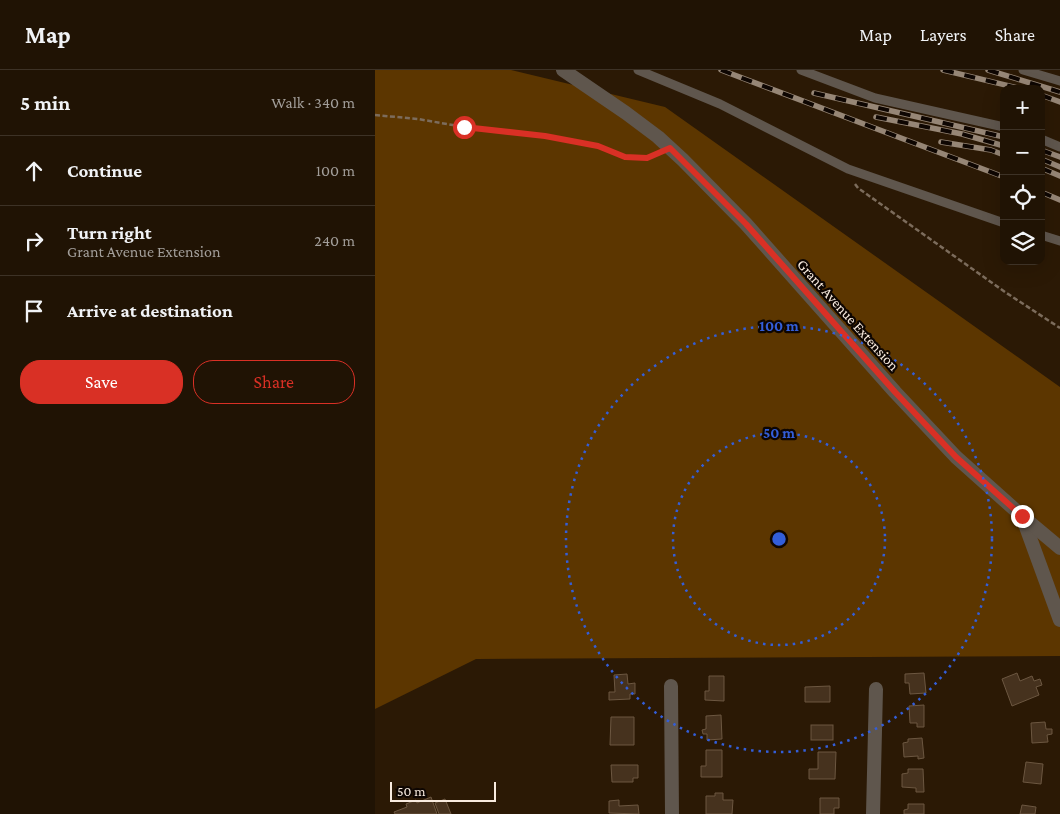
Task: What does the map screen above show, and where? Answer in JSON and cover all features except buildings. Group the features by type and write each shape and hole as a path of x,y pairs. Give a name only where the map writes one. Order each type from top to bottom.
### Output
{"street":[{"name":"Grant Avenue Extension","path":"563,70 626,113 670,148 746,224 895,392 956,457 1022,516 1060,620"},
{"path":"1022,516 1060,548"},
{"path":"671,686 672,814"},
{"path":"873,814 876,688"}],"lane":[{"path":"638,70 720,104 848,169 1000,222"},
{"path":"801,70 875,98 1000,126"},
{"path":"1023,70 1060,81"},
{"path":"1045,140 1060,146"},
{"path":"1045,236 1060,241"}],"path":[{"path":"375,115 545,136 598,146 625,157 647,158 670,148"},
{"path":"848,169 858,188 1005,292 1060,328"}],"shaded area":[{"path":"375,70 511,70 665,107 1060,387 1060,656 476,659 375,709"}],"railway":[{"path":"721,70 1000,175"},
{"path":"943,70 1005,85"},
{"path":"988,70 1060,92"},
{"path":"814,93 1000,136"},
{"path":"1045,96 1060,102"},
{"path":"876,117 962,134 1000,145"},
{"path":"941,142 991,150 1000,153"},
{"path":"1045,151 1060,157"},
{"path":"1045,161 1060,167"},
{"path":"1045,170 1060,176"},
{"path":"1045,194 1060,200"}],"route":[{"path":"464,127 545,136 598,146 625,157 647,158 670,148 746,224 895,392 956,457 1022,516"}]}
